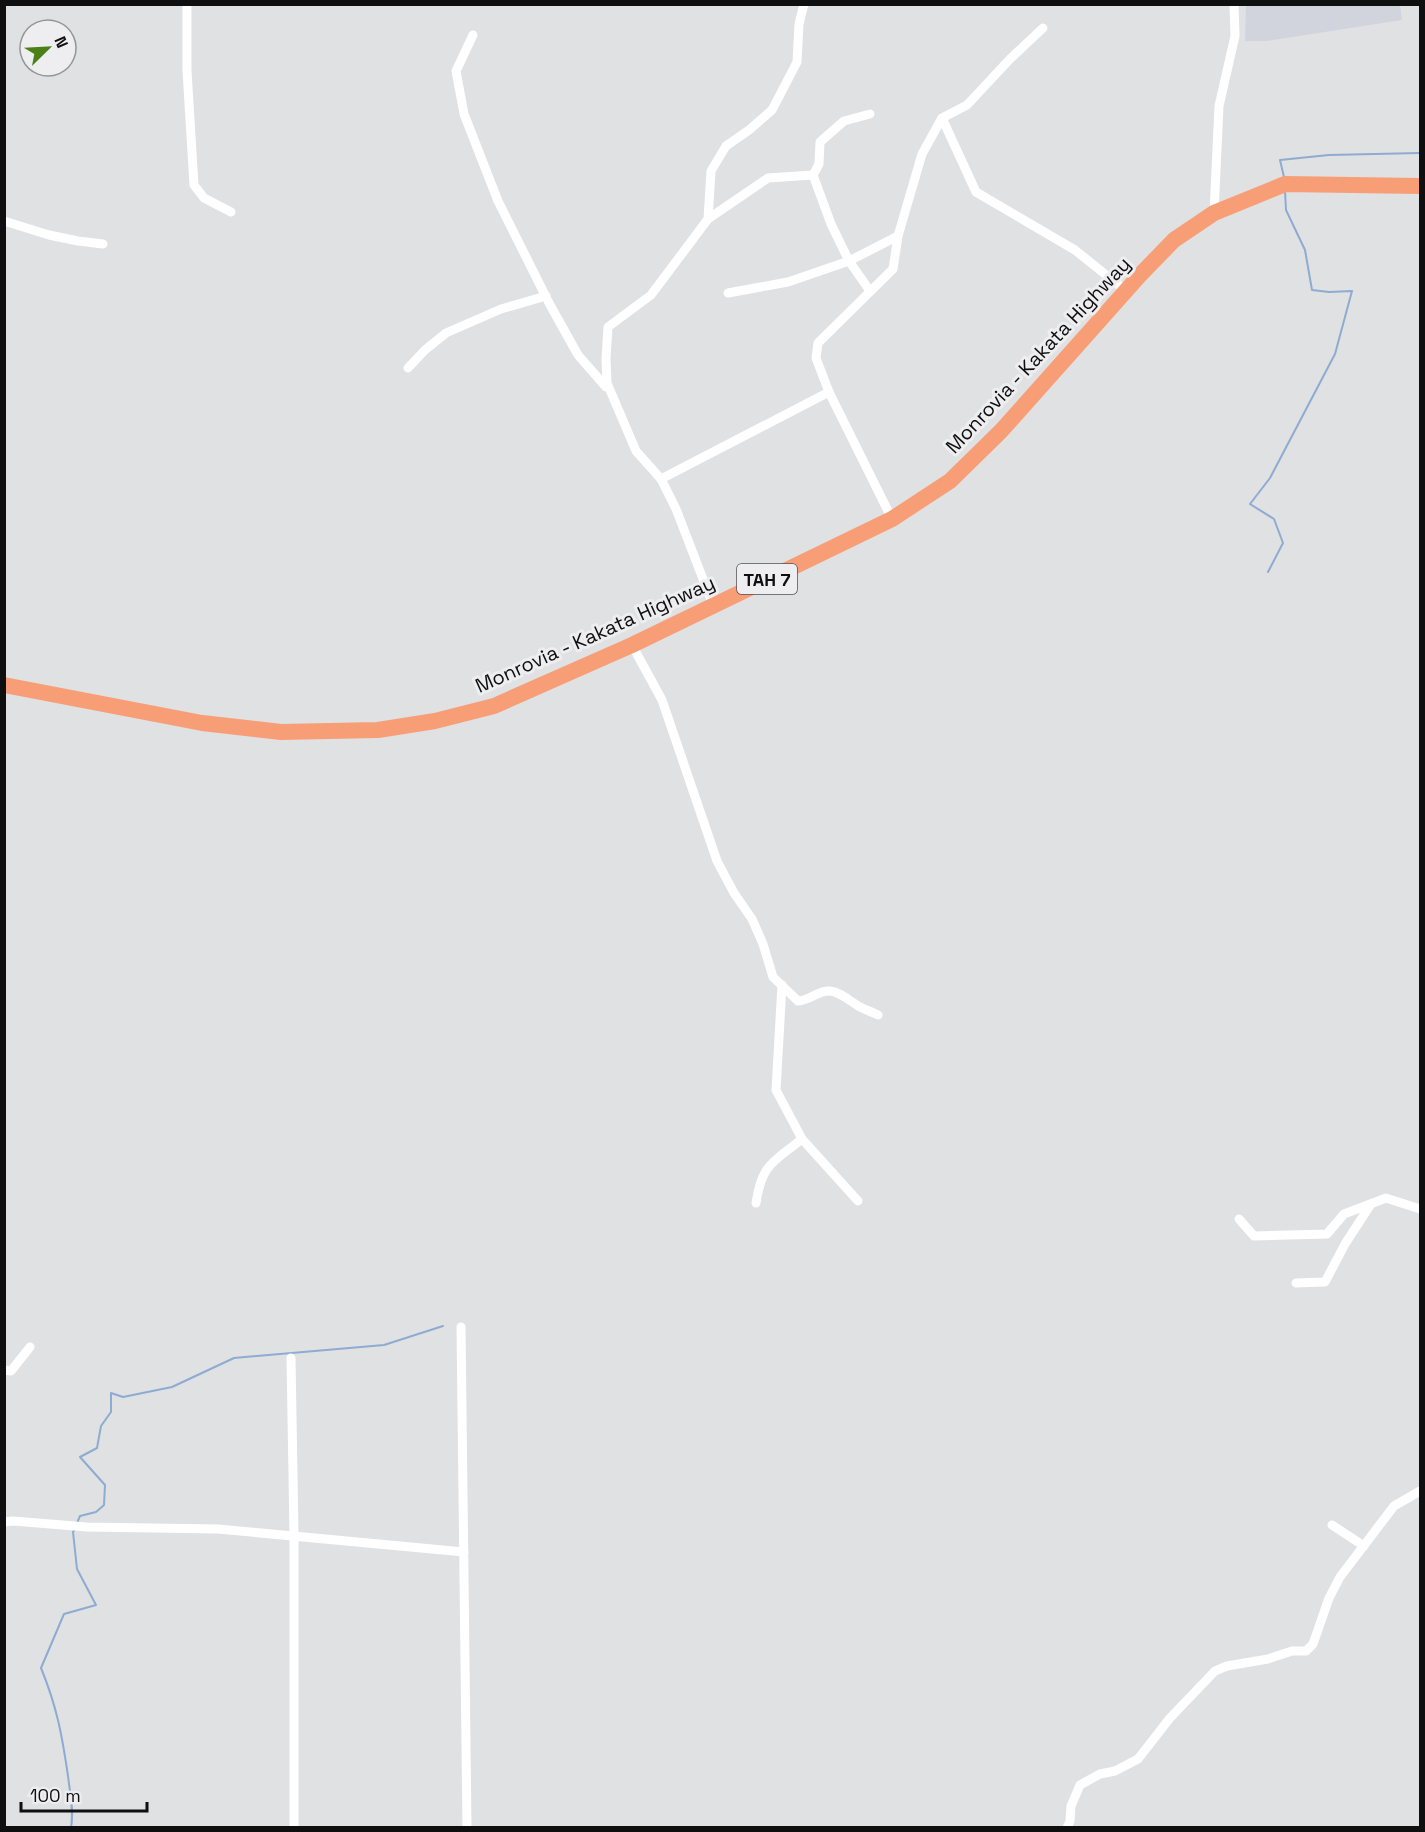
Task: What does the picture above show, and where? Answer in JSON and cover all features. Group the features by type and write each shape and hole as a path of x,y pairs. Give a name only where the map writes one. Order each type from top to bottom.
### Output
{"highway":[{"name":"Monrovia - Kakata Highway","path":"4,685 239,729 282,732 378,730 435,721 494,706 632,645 892,519 950,481 1001,431 1174,240 1214,213 1285,184 1420,186"}],"street":[{"path":"187,4 187,71 194,185 204,198 231,212"},
{"path":"708,219 711,171 726,146 772,110 797,62 799,24 804,4"},
{"path":"1214,213 1219,106 1235,36 1234,4"},
{"path":"892,519 830,392 816,358 818,343 893,269 898,236 922,154 942,118 967,105 1043,28"},
{"path":"473,35 456,71 464,114 498,201 546,296 578,355 606,387"},
{"path":"870,114 844,121 820,142 819,164 813,175 831,224 849,261 870,291"},
{"path":"942,118 976,192 1075,250 1126,291"},
{"path":"713,605 676,509 661,479 636,452 607,383 608,327 651,295 708,219 768,178 813,175"},
{"path":"4,221 68,239 103,244"},
{"path":"728,292 788,282 849,261 898,236"},
{"path":"408,368 424,350 446,333 501,309 546,296"},
{"path":"661,479 830,392"},
{"path":"632,645 662,700 717,861 734,893 752,919 763,944 773,977 798,1001 809,1000 818,993 830,991 841,994 862,1008 878,1015"},
{"path":"782,985 776,1090 802,1139 858,1201"},
{"path":"756,1203 759,1181 767,1166 802,1139"},
{"path":"1239,1219 1254,1236 1327,1234 1344,1214 1386,1198 1420,1209"},
{"path":"1296,1283 1324,1282 1371,1204"},
{"path":"461,1327 466,1827"},
{"path":"4,1370 11,1371 30,1347"},
{"path":"291,1358 294,1535 294,1827"},
{"path":"1067,1827 1070,1821 1071,1806 1080,1785 1100,1774 1115,1771 1138,1759 1170,1718 1215,1671 1227,1666 1268,1659 1292,1651 1306,1651 1313,1644 1335,1586 1394,1506 1420,1491"},
{"path":"4,1522 87,1527 218,1529 464,1551"},
{"path":"1332,1525 1364,1546"}],"shaded area":[{"path":"1246,5 1400,5 1402,20 1267,41 1245,41"}],"waterway":[{"path":"1284,177 1280,160 1329,155 1420,153"},
{"path":"1268,572 1283,543 1274,519 1250,504 1270,478 1335,354 1352,291 1312,290 1305,250 1286,210 1285,191"},
{"path":"77,1523 80,1516 96,1512 104,1505 105,1485 80,1457 97,1448 101,1426 111,1412 111,1393 123,1397 172,1387 234,1358 384,1345 443,1326"},
{"path":"71,1828 71,1802 61,1734 41,1668 64,1614 96,1605 77,1569 73,1532 75,1529"}]}
